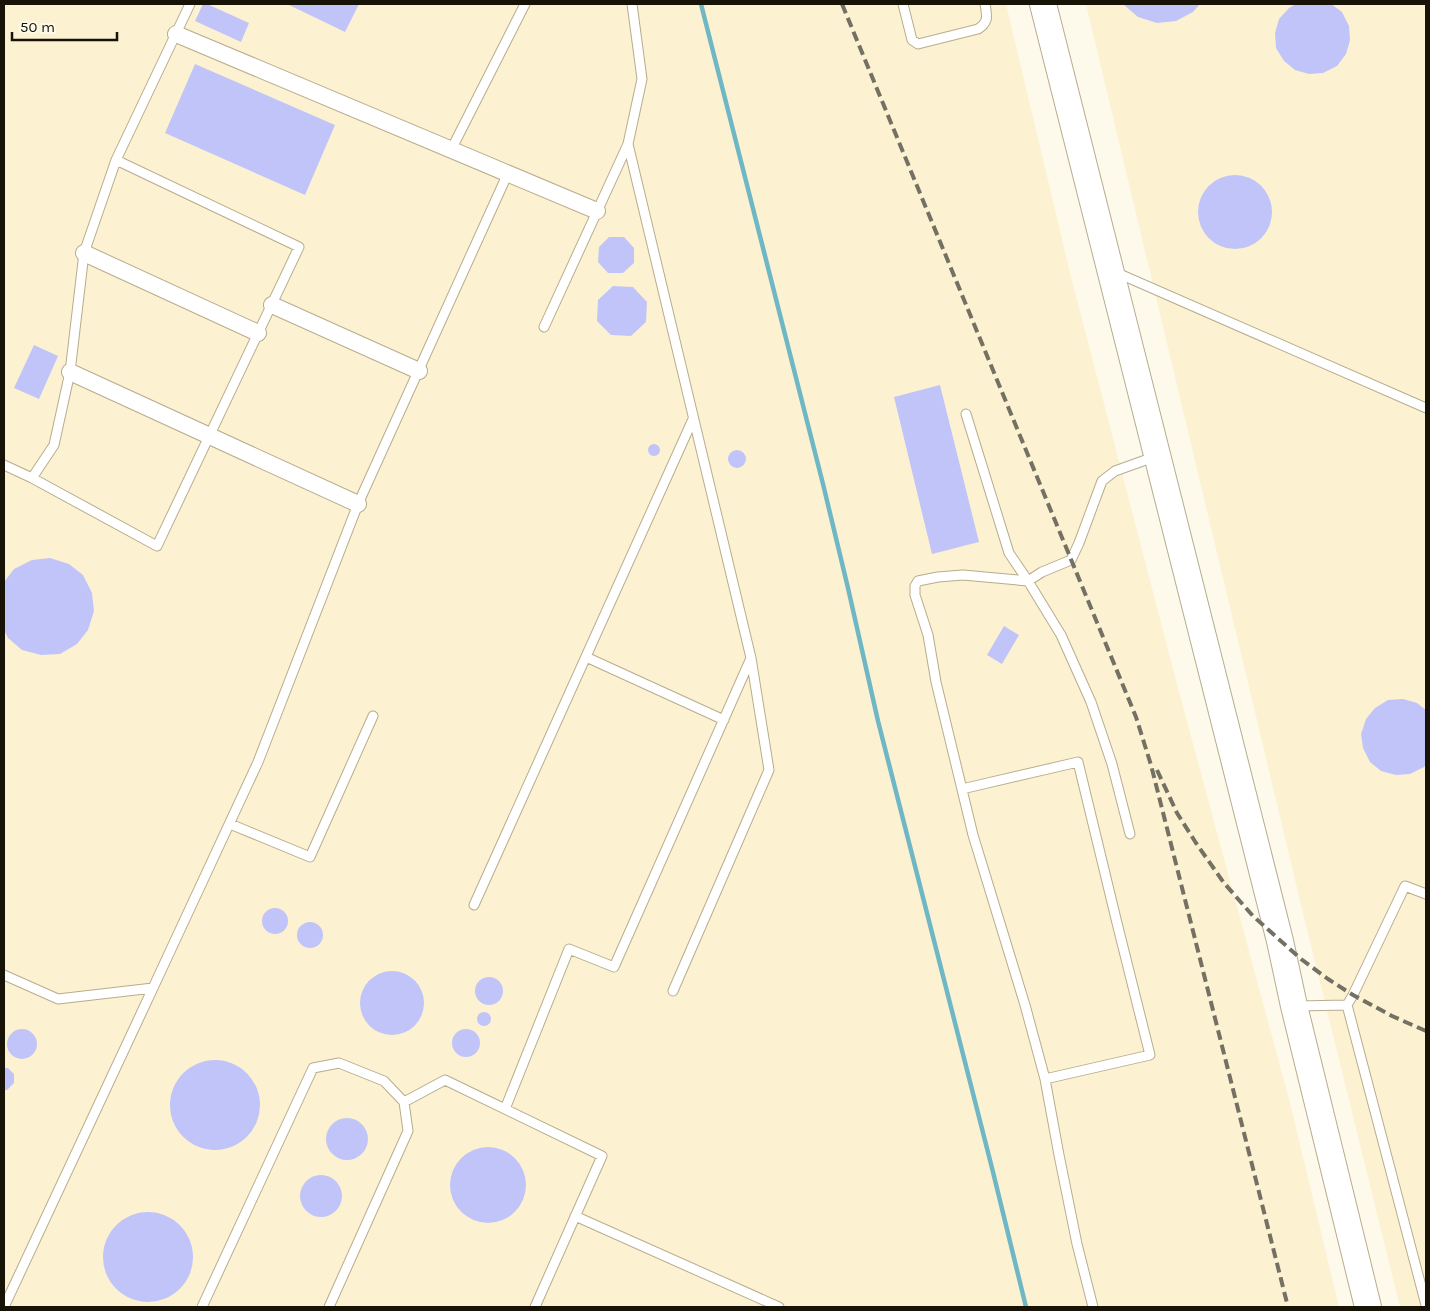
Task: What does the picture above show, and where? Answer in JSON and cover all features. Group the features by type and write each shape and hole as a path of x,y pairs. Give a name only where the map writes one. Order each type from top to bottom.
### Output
{"main road":[{"path":"1042,4 1280,941 1294,1006 1368,1307"}],"street":[{"path":"176,34 597,211"},
{"path":"84,253 258,333"},
{"path":"272,305 419,371"},
{"path":"70,372 358,504"}],"lane":[{"path":"32,478 54,445 70,372 84,253 116,160 190,4"},
{"path":"451,150 525,4"},
{"path":"544,327 628,144 642,79 632,4"},
{"path":"903,4 912,40 918,44 978,29 984,25 987,16 985,4"},
{"path":"628,144 751,658 769,770 673,991"},
{"path":"4,465 32,478 156,546 299,248 116,160"},
{"path":"4,1307 258,762 358,504 508,174"},
{"path":"1110,270 1426,408"},
{"path":"966,414 1010,553 1061,635 1091,702 1112,764 1130,834"},
{"path":"474,905 694,419"},
{"path":"1093,1307 1077,1244 1058,1154 1045,1079 1025,1005 973,835 936,682 928,635 915,595 915,586 918,581 963,575 1028,581 1042,572 1071,560 1102,481 1115,471 1157,456"},
{"path":"586,657 724,720"},
{"path":"505,1109 569,949 614,967 751,658"},
{"path":"230,824 310,857 373,716"},
{"path":"962,789 1078,762 1150,1055 1045,1079"},
{"path":"1426,894 1405,886 1347,1005 1426,1305"},
{"path":"4,975 58,999 153,988"},
{"path":"1294,1006 1347,1005"},
{"path":"202,1307 313,1068 339,1063 384,1081 404,1102 408,1131 330,1307"},
{"path":"404,1102 445,1080 602,1156 536,1307"},
{"path":"575,1216 779,1307"}],"shaded area":[{"path":"4,4 1006,4 1071,277 1179,692 1290,1103 1339,1307 4,1307"},
{"path":"1086,4 1426,4 1426,1307 1400,1307 1302,909"}],"building":[{"path":"203,4 207,4 249,23 241,42 195,21"},
{"path":"287,4 359,4 345,32"},
{"path":"1123,4 1200,4 1193,12 1176,21 1157,23 1138,17"},
{"path":"1296,4 1331,4 1342,12 1349,26 1350,40 1346,54 1337,66 1323,73 1309,74 1295,70 1284,61 1276,48 1275,33 1279,19 1289,8"},
{"path":"195,64 335,125 305,195 165,133"},
{"path":"1228,175 1242,175 1256,181 1266,191 1272,205 1272,219 1266,233 1256,243 1242,249 1228,249 1214,243 1204,233 1198,219 1198,205 1204,191 1214,181"},
{"path":"609,237 624,237 634,248 634,263 623,273 608,273 598,262 599,247"},
{"path":"613,286 633,287 647,302 646,322 631,336 611,335 597,321 598,300"},
{"path":"34,345 58,356 39,399 14,388"},
{"path":"940,385 979,542 932,554 894,397"},
{"path":"652,444 656,444 660,450 656,456 652,456 648,452 648,448"},
{"path":"737,450 743,453 746,459 743,465 737,468 731,465 728,459 731,453"},
{"path":"50,558 69,564 83,575 92,593 94,611 88,630 77,644 60,654 41,655 22,650 8,638 4,630 4,582 14,569 32,560"},
{"path":"1004,626 1019,635 1002,664 987,655"},
{"path":"1403,699 1417,703 1426,710 1426,764 1410,774 1396,775 1381,771 1370,762 1363,748 1361,734 1366,719 1375,708 1388,700"},
{"path":"275,908 285,911 288,921 285,931 275,934 265,931 262,921 265,911"},
{"path":"310,922 319,926 323,935 319,944 310,948 301,944 297,935 301,926"},
{"path":"392,971 410,977 418,985 424,1003 418,1021 410,1029 392,1035 374,1029 366,1021 360,1003 366,985 374,977"},
{"path":"489,977 499,981 503,991 499,1001 489,1005 479,1001 475,991 479,981"},
{"path":"481,1012 487,1012 491,1019 487,1026 481,1026 477,1022 477,1016"},
{"path":"22,1029 32,1034 37,1044 32,1054 22,1059 12,1054 7,1044 12,1034"},
{"path":"466,1029 476,1033 480,1043 476,1053 466,1057 456,1053 452,1043 456,1033"},
{"path":"215,1060 232,1064 247,1073 256,1088 260,1105 256,1122 247,1137 232,1146 215,1150 198,1146 183,1137 174,1122 170,1105 174,1088 183,1073 198,1064"},
{"path":"4,1068 8,1068 14,1074 14,1083 7,1090 4,1090"},
{"path":"347,1118 362,1124 368,1139 362,1154 347,1160 332,1154 326,1139 332,1124"},
{"path":"488,1147 502,1150 515,1158 523,1171 526,1185 523,1199 515,1212 502,1220 488,1223 474,1220 461,1212 453,1199 450,1185 453,1171 461,1158 474,1150"},
{"path":"321,1175 336,1181 342,1196 336,1211 321,1217 306,1211 300,1196 306,1181"},
{"path":"148,1212 165,1216 180,1225 189,1240 193,1257 189,1274 180,1289 165,1298 148,1302 131,1298 116,1289 107,1274 103,1257 107,1240 116,1225 131,1216"}],"waterway":[{"path":"701,4 823,484 878,721 1026,1307"}],"railway":[{"path":"842,4 1136,717 1151,765 1288,1307"},
{"path":"1157,770 1177,813 1196,843 1224,883 1253,916 1301,959 1328,979 1392,1016 1426,1031"}]}
